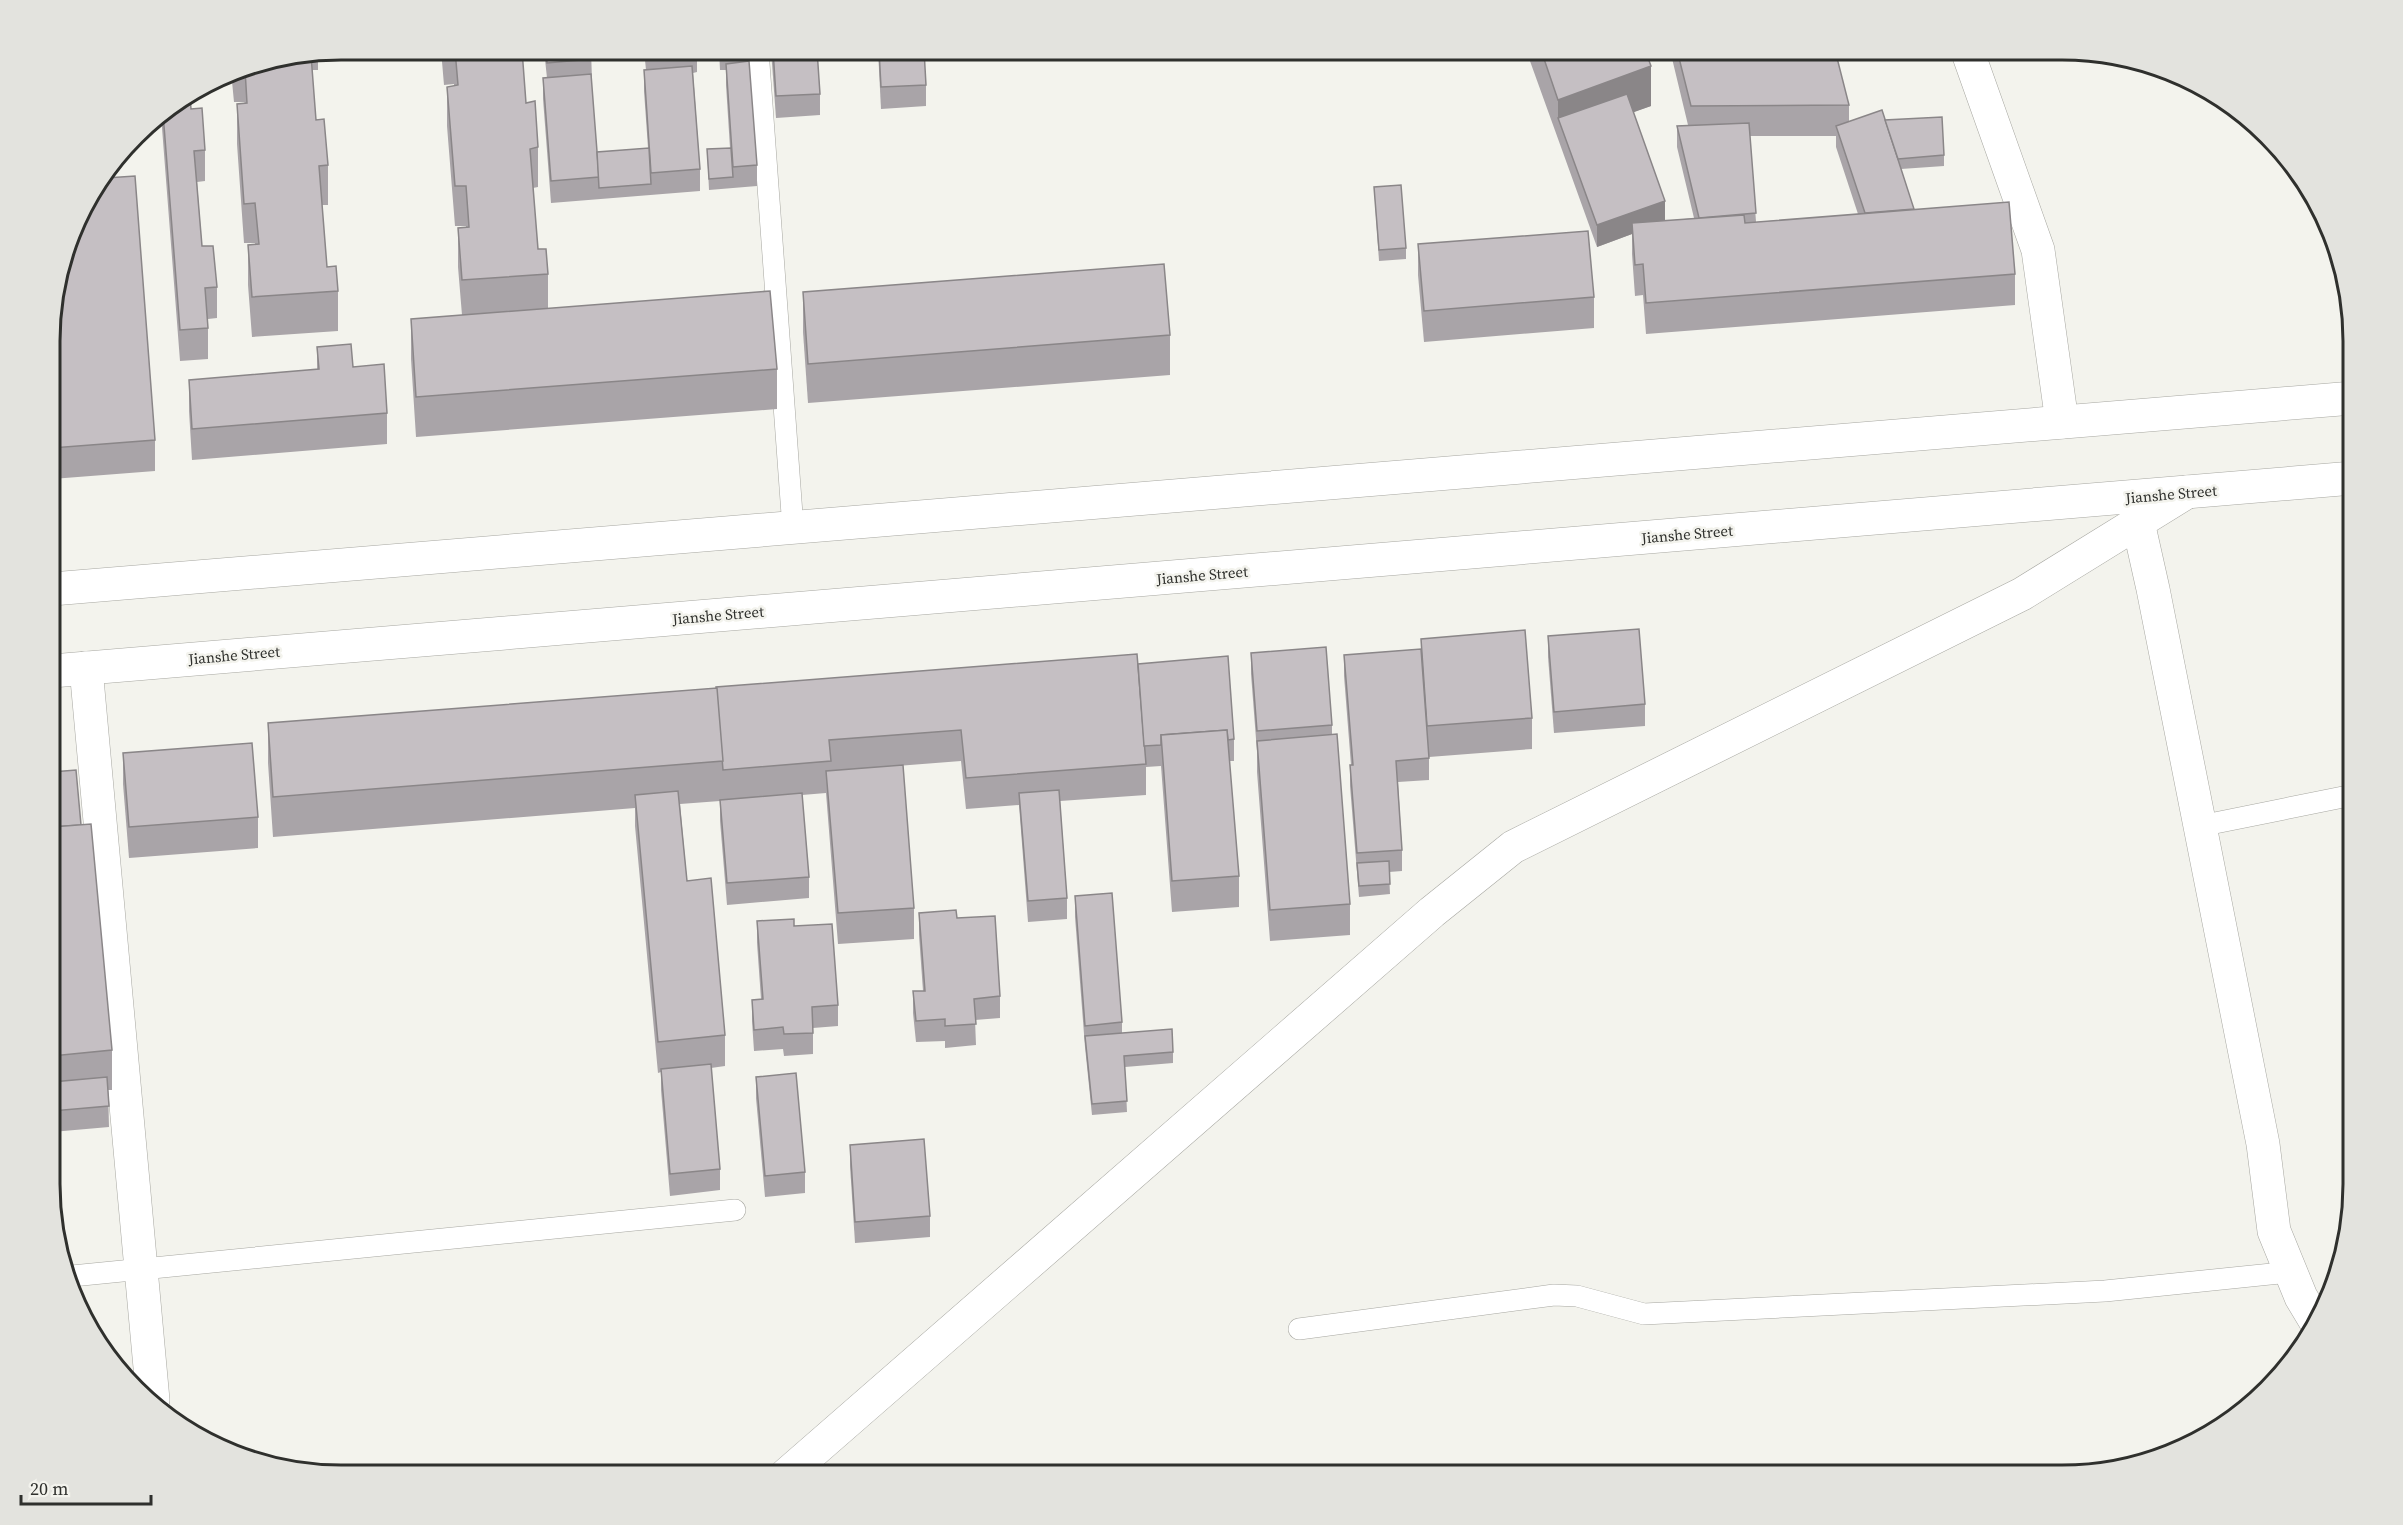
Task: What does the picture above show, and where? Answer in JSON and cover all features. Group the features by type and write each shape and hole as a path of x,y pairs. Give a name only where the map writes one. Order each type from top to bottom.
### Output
{"main road":[{"path":"1971,60 2038,250 2062,422"},
{"path":"60,588 2343,399"},
{"name":"Jianshe Street","path":"60,670 2343,479"},
{"path":"797,1465 1432,912 1514,847 2022,594 2187,492"},
{"path":"2138,522 2263,1144 2274,1231 2301,1297 2311,1314"},
{"path":"86,668 152,1392"}],"lane":[{"path":"759,60 793,528"},
{"path":"2200,826 2343,797"},
{"path":"76,1276 735,1210"},
{"path":"1299,1329 1554,1295 1577,1296 1644,1314 2105,1291 2291,1272"}],"building":[{"path":"456,60 523,60 526,103 535,101 538,147 530,149 538,249 546,249 548,274 462,280 458,228 469,227 466,186 455,186 447,87 458,85"},
{"path":"547,60 581,60 547,63"},
{"path":"774,60 818,60 820,94 776,96"},
{"path":"880,60 925,60 926,85 881,87"},
{"path":"1544,60 1649,60 1651,66 1558,100"},
{"path":"1680,60 1838,60 1849,105 1691,106"},
{"path":"749,61 757,165 733,167 726,64"},
{"path":"312,62 316,120 324,119 328,165 319,166 327,267 336,266 338,291 252,297 248,245 259,244 255,203 244,204 237,104 247,103 245,77 286,65"},
{"path":"692,66 700,169 651,173 644,70"},
{"path":"591,74 599,177 551,181 543,78"},
{"path":"1627,94 1665,201 1597,225 1558,118"},
{"path":"191,104 191,109 202,108 205,150 194,151 202,246 213,246 217,287 205,288 208,328 180,330 164,123"},
{"path":"1882,110 1914,209 1865,213 1836,126"},
{"path":"1942,117 1944,155 1898,159 1885,120"},
{"path":"1749,123 1756,213 1699,218 1677,126"},
{"path":"649,148 651,184 599,188 597,152"},
{"path":"731,148 733,177 709,179 707,149"},
{"path":"135,176 155,440 60,447 60,341 65,286 81,233 112,178"},
{"path":"1401,185 1406,248 1379,250 1374,187"},
{"path":"2009,202 2015,274 1646,303 1643,264 1635,265 1632,223 1744,215 1745,223"},
{"path":"1588,231 1594,297 1424,311 1418,244"},
{"path":"1164,264 1170,335 808,364 803,292"},
{"path":"770,291 777,369 416,397 411,319"},
{"path":"351,344 353,367 384,364 387,413 192,429 189,380 319,369 317,347"},
{"path":"1639,629 1645,704 1554,712 1548,636"},
{"path":"1525,630 1532,718 1427,726 1421,639"},
{"path":"1326,647 1332,725 1257,731 1251,653"},
{"path":"1421,649 1429,758 1396,761 1402,850 1357,853 1344,655"},
{"path":"1137,654 1146,764 966,778 961,730 829,740 831,761 723,770 716,687"},
{"path":"1228,656 1234,739 1228,740 1227,730 1161,735 1161,745 1144,746 1138,664"},
{"path":"717,688 723,761 273,797 268,723"},
{"path":"1227,730 1239,876 1172,881 1161,735"},
{"path":"1337,734 1350,904 1270,910 1257,741"},
{"path":"252,743 258,817 129,827 123,753"},
{"path":"903,765 914,908 838,913 826,771"},
{"path":"76,770 81,825 60,826 60,771"},
{"path":"1059,790 1067,898 1028,901 1019,793"},
{"path":"678,791 687,881 711,878 725,1035 658,1042 635,795"},
{"path":"802,793 809,877 727,883 720,800"},
{"path":"91,824 112,1050 60,1055 60,826"},
{"path":"1389,861 1390,884 1359,886 1357,863"},
{"path":"1112,893 1122,1022 1085,1026 1075,896"},
{"path":"956,910 957,918 995,916 1000,996 974,999 976,1024 945,1026 945,1019 916,1021 913,991 925,991 919,913"},
{"path":"794,919 794,926 832,924 838,1005 812,1007 813,1033 784,1034 783,1027 754,1030 752,1000 763,999 757,921"},
{"path":"1172,1029 1173,1052 1124,1056 1127,1101 1092,1104 1085,1036"},
{"path":"711,1064 720,1169 670,1174 661,1069"},
{"path":"796,1073 805,1172 765,1176 756,1077"},
{"path":"107,1077 109,1106 60,1110 60,1081"},
{"path":"924,1139 930,1216 855,1222 850,1145"}]}
